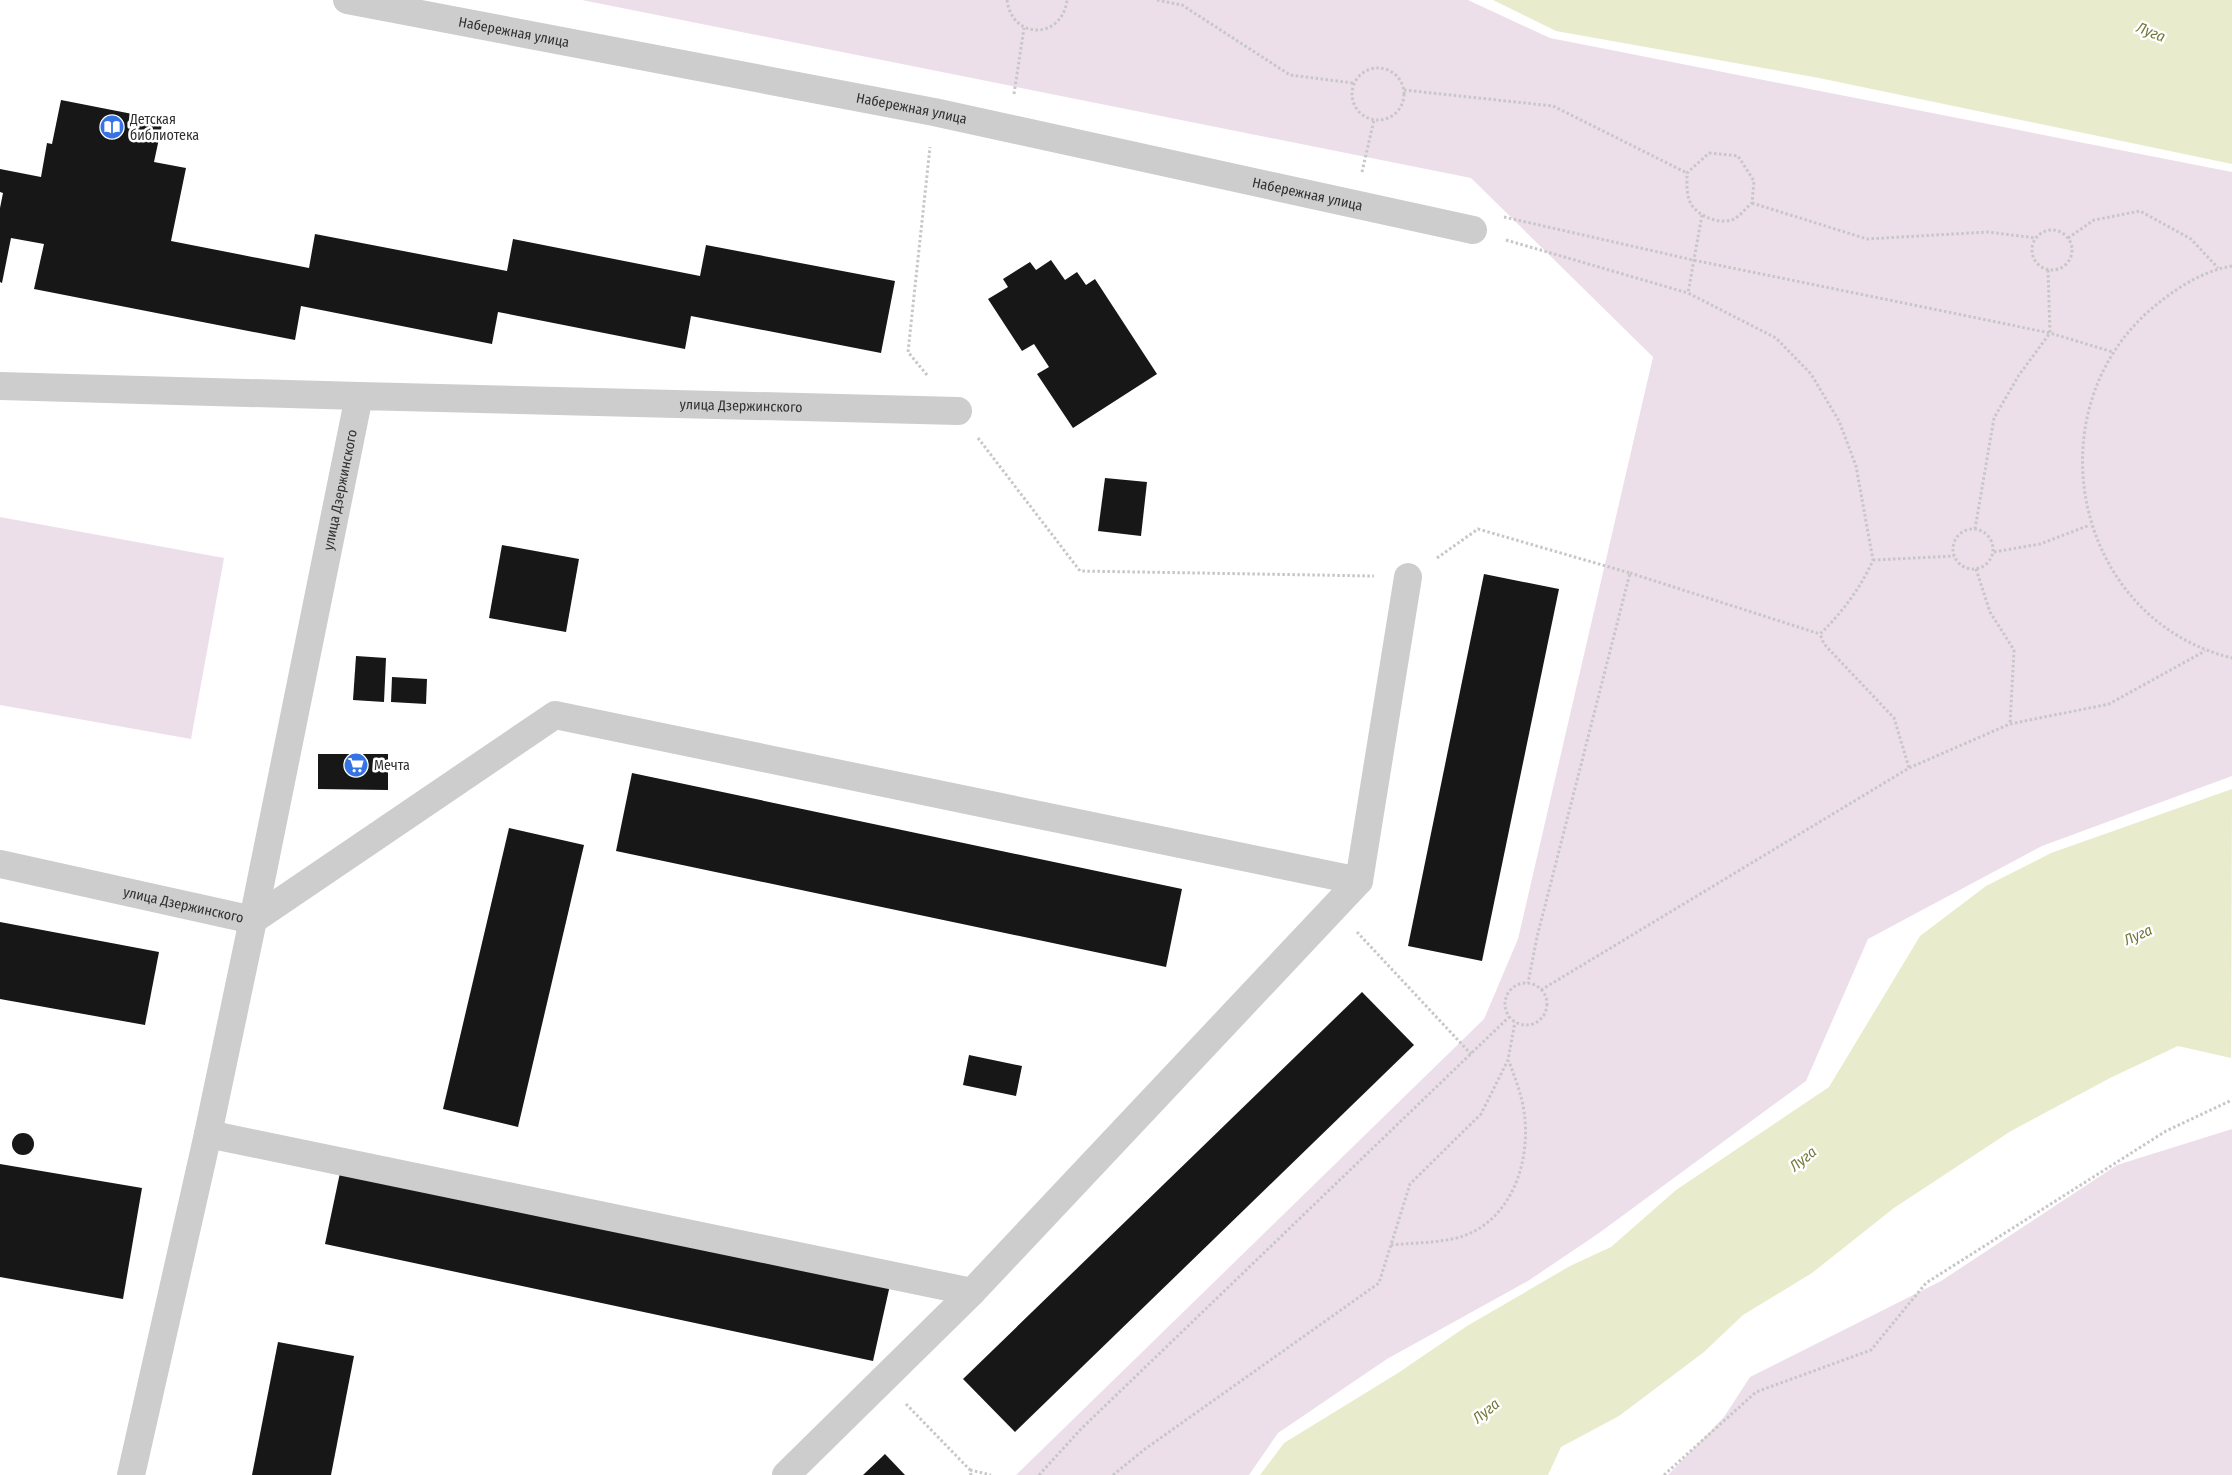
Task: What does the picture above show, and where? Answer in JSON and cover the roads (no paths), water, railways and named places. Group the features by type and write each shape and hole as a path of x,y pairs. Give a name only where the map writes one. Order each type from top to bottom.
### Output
{"street":[{"name":"Набережная улица","path":"347,0 934,112 1473,230"},
{"path":"0,386 359,396"},
{"name":"улица Дзержинского","path":"0,864 253,920 359,396 958,411"},
{"path":"786,1475 972,1292 1359,881 1408,577"},
{"path":"131,1475 208,1134 253,920 555,715 1359,881"},
{"path":"208,1134 972,1292"}],"water":[{"name":"Луга","path":"1493,0 2232,0 2232,164 1819,78 1556,31"},
{"name":"Луга","path":"2232,789 2231,1058 2178,1046 2110,1078 2011,1131 1894,1208 1812,1273 1743,1315 1704,1352 1619,1416 1561,1447 1548,1475 1260,1475 1284,1443 1398,1373 1467,1326 1570,1266 1611,1247 1676,1190 1829,1087 1920,936 1986,886 2051,853"}],"place":[{"name":"Детская библиотека","path":"112,127"},
{"name":"Мечта","path":"356,765"}]}
